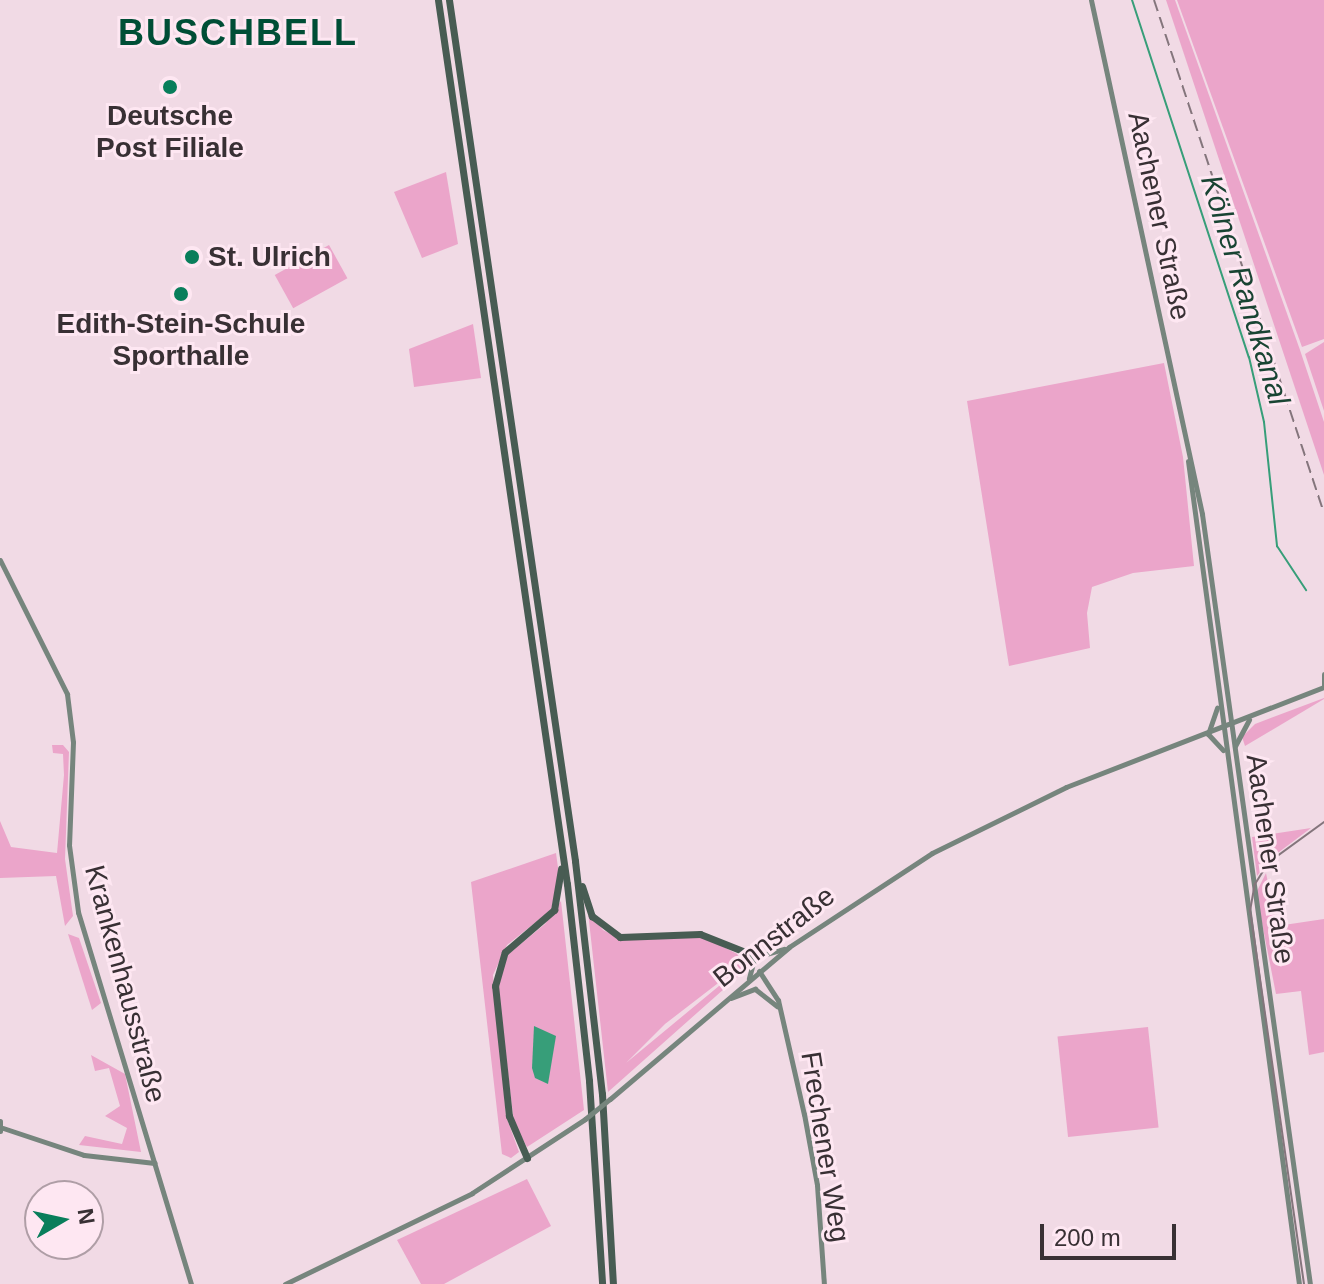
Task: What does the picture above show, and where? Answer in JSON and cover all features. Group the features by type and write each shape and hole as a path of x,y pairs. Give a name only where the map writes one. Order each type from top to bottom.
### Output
{"highway":[{"path":"438,0 562,850 588,1068 602,1284"},
{"path":"449,0 575,861 603,1106 613,1284"},
{"path":"527,1158 509,1116 495,986 505,952 554,910 561,889 562,850"},
{"path":"575,861 589,910 615,935 638,940 708,935 743,951"}],"main road":[{"name":"Aachener Straße","path":"1091,0 1202,514 1253,901 1274,1020 1310,1284"},
{"name":"Aachener Straße","path":"1186,440 1223,750 1299,1284"},
{"name":"Krankenhausstraße","path":"0,560 67,694 73,742 68,836 76,901 191,1284"},
{"path":"1324,674 1324,687"},
{"name":"Bonnstraße","path":"285,1284 431,1215 527,1158 610,1099 789,947 845,906 970,831 1066,787 1250,719 1324,687"},
{"path":"1218,707 1208,734 1223,750"},
{"path":"1234,748 1250,719"},
{"path":"743,951 759,956 789,947"},
{"path":"743,951 753,963 748,980"},
{"name":"Frechener Weg","path":"759,971 782,1016 817,1185 824,1284"},
{"name":"Frechener Weg","path":"723,1001 749,990 762,991 782,1016"},
{"path":"1261,1010 1267,1006 1274,1020"},
{"path":"0,1121 2,1130 84,1155 155,1163"},
{"path":"1290,1144 1281,1152 1292,1161"}],"shaded area":[{"path":"1166,0 1175,0 1324,422 1324,475"},
{"path":"1177,0 1324,0 1324,339 1302,347"},
{"path":"446,172 458,244 422,258 394,192"},
{"path":"329,245 347,278 293,308 275,275"},
{"path":"473,324 481,378 414,387 409,349"},
{"path":"1324,342 1324,411 1305,354"},
{"path":"1164,363 1183,457 1194,566 1133,573 1092,587 1087,613 1090,648 1009,666 967,401"},
{"path":"1324,698 1245,746 1242,737 1255,724"},
{"path":"52,745 63,745 69,752 65,859 73,916 65,926 56,876 0,878 0,821 11,847 57,853 64,775 63,754 53,753"},
{"path":"1311,828 1271,858 1257,876 1252,837"},
{"path":"556,853 559,875 551,910 507,945 493,975 506,1116 519,1152 511,1158 502,1154 471,882"},
{"path":"1266,873 1277,926 1324,919 1324,1052 1309,1055 1301,991 1276,994 1256,893"},
{"path":"561,901 584,1110 527,1147 514,1123 498,990 505,957 545,924"},
{"path":"588,912 603,930 623,940 704,937 749,960 737,962 726,977 665,1024 626,1063 725,981 738,964 751,965 608,1092"},
{"path":"68,934 79,938 101,1003 92,1010"},
{"path":"534,1026 556,1036 548,1084 535,1078 532,1068"},
{"path":"1148,1027 1159,1127 1068,1137 1057,1037"},
{"path":"91,1055 125,1074 141,1152 79,1145 85,1136 122,1144 127,1128 105,1116 120,1106 109,1068 95,1071"},
{"path":"527,1179 551,1226 444,1284 421,1284 397,1240"}],"waterway":[{"name":"Kölner Randkanal","path":"1132,0 1249,357 1264,422 1277,546 1306,590"}],"tram line":[{"path":"1304,1284 1250,911 1255,884 1269,862 1324,822"}],"railway":[{"path":"1154,0 1324,513"}],"place":[{"name":"Deutsche Post Filiale","path":"170,87"},
{"name":"St. Ulrich","path":"192,257"},
{"name":"Edith-Stein-Schule Sporthalle","path":"181,294"}],"district":[{"name":"BUSCHBELL","path":"238,33"}]}
